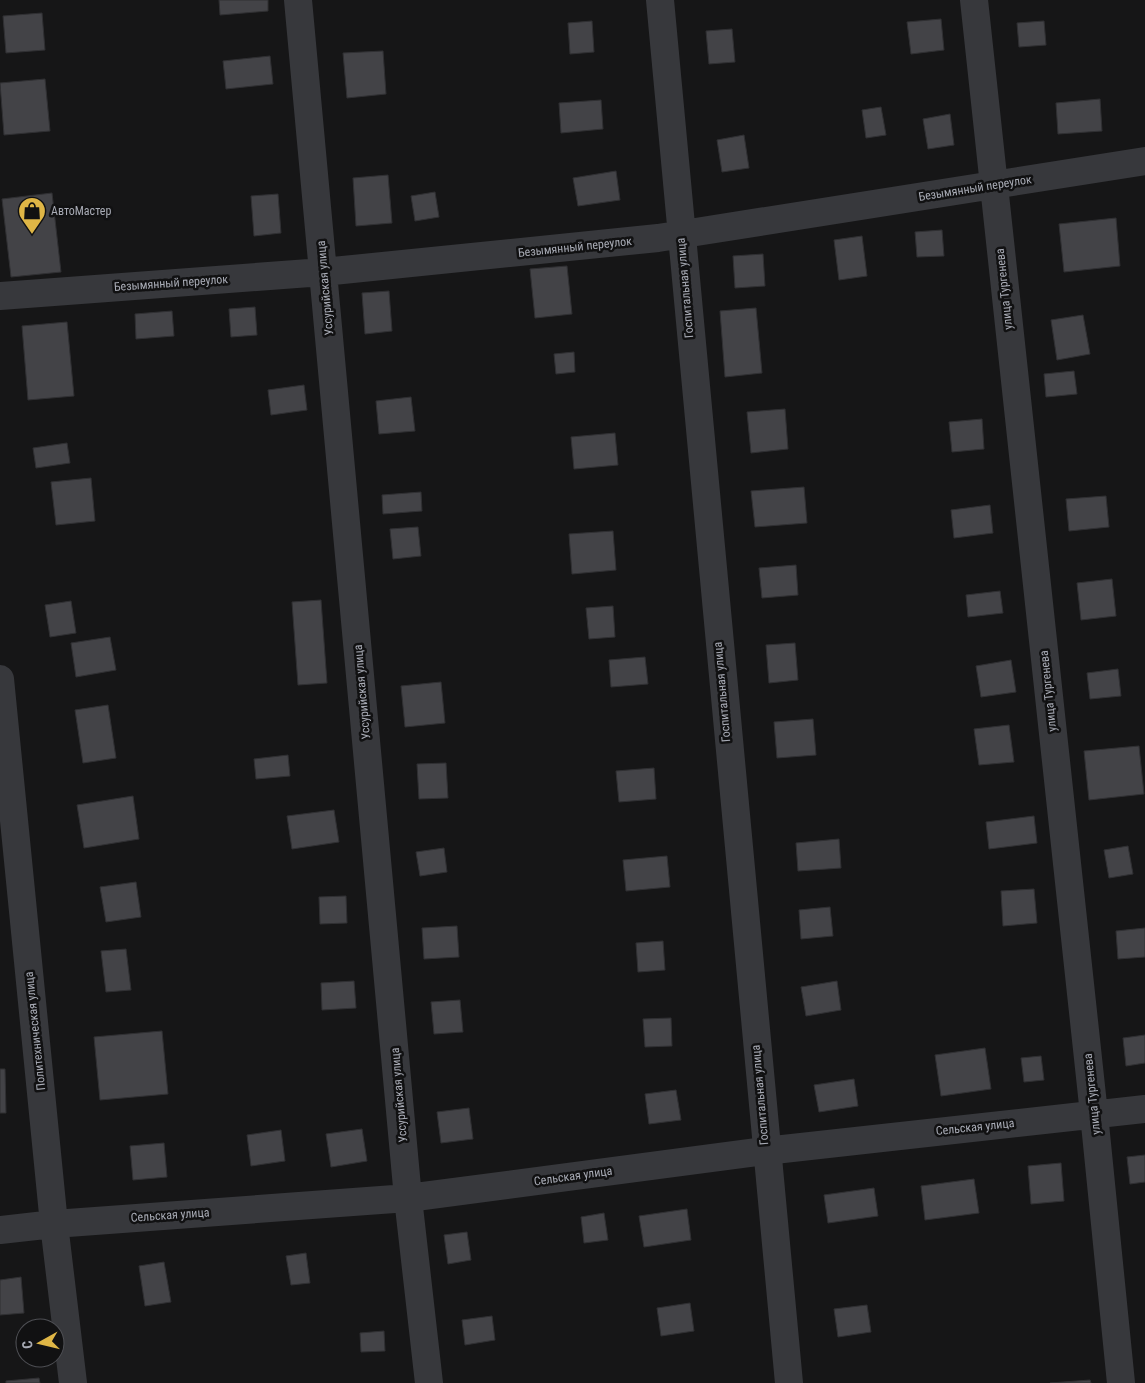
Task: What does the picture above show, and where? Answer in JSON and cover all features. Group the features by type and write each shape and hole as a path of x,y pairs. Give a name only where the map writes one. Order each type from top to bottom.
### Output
{"street":[{"name":"Уссурийская улица","path":"298,0 408,1198 428,1383"},
{"name":"Госпитальная улица","path":"660,0 765,1151 789,1383"},
{"name":"улица Тургенева","path":"974,0 1094,1114 1121,1383"},
{"name":"Безымянный переулок","path":"0,296 323,272 680,235 1145,161"},
{"name":"Политехническая улица","path":"0,679 54,1224 73,1383"},
{"name":"Сельская улица","path":"0,1230 54,1224 408,1198 765,1151 1145,1109"}],"building":[{"path":"219,0 268,0 268,11 220,15"},
{"path":"42,13 45,50 6,53 3,16"},
{"path":"941,19 944,50 911,54 907,22"},
{"path":"592,21 594,52 570,54 568,23"},
{"path":"1044,21 1046,45 1019,47 1017,23"},
{"path":"732,29 735,62 709,64 706,31"},
{"path":"383,51 386,94 347,98 343,53"},
{"path":"270,56 273,84 226,89 223,61"},
{"path":"45,79 50,131 4,135 0,83"},
{"path":"1100,99 1102,131 1058,134 1056,103"},
{"path":"601,100 603,129 561,133 559,103"},
{"path":"881,107 886,135 866,138 862,110"},
{"path":"950,114 954,145 928,149 923,119"},
{"path":"744,135 749,168 722,172 717,140"},
{"path":"616,171 620,200 578,206 573,178"},
{"path":"388,175 392,223 356,226 353,178"},
{"path":"435,192 439,217 415,221 411,196"},
{"name":"АвтоМастер","path":"52,193 61,272 11,277 2,199"},
{"path":"278,194 281,233 254,236 251,196"},
{"path":"1116,218 1120,266 1064,272 1059,224"},
{"path":"942,230 944,256 917,257 915,232"},
{"path":"862,236 867,276 839,280 834,240"},
{"path":"763,254 765,286 735,288 733,256"},
{"path":"567,266 572,314 535,318 530,269"},
{"path":"389,291 392,331 365,334 362,293"},
{"path":"255,307 257,335 231,337 229,309"},
{"path":"756,308 762,373 725,377 720,311"},
{"path":"172,311 174,336 136,339 135,314"},
{"path":"1083,315 1090,354 1057,360 1051,320"},
{"path":"67,322 74,396 28,400 22,326"},
{"path":"574,352 575,372 556,374 554,354"},
{"path":"1074,371 1077,394 1046,397 1044,374"},
{"path":"304,385 307,410 271,415 268,390"},
{"path":"411,397 415,431 379,434 376,401"},
{"path":"785,409 788,449 751,453 747,412"},
{"path":"982,419 984,449 952,452 949,422"},
{"path":"615,433 618,465 574,469 571,437"},
{"path":"67,443 70,463 36,468 33,448"},
{"path":"91,478 95,521 56,525 51,482"},
{"path":"804,487 807,523 755,527 751,491"},
{"path":"421,492 422,511 383,514 382,495"},
{"path":"1106,496 1109,527 1069,531 1066,499"},
{"path":"990,505 993,533 954,538 951,510"},
{"path":"418,527 421,556 393,559 390,529"},
{"path":"613,531 616,570 572,574 569,534"},
{"path":"796,565 798,595 762,598 759,568"},
{"path":"1112,579 1116,616 1081,620 1077,583"},
{"path":"1000,591 1003,613 968,617 966,595"},
{"path":"321,600 327,683 298,685 292,602"},
{"path":"71,601 76,633 50,637 45,605"},
{"path":"613,606 615,637 589,639 586,608"},
{"path":"110,637 116,670 76,677 71,643"},
{"path":"795,643 798,680 769,683 766,645"},
{"path":"645,657 648,684 611,687 609,660"},
{"path":"1011,660 1016,692 981,697 976,666"},
{"path":"1118,669 1121,696 1090,699 1087,673"},
{"path":"441,682 445,723 405,727 401,686"},
{"path":"108,705 116,758 83,763 75,710"},
{"path":"813,719 816,755 777,758 774,722"},
{"path":"1009,725 1014,762 979,765 974,729"},
{"path":"1139,746 1144,794 1089,800 1084,751"},
{"path":"288,755 290,776 256,779 254,759"},
{"path":"446,763 448,798 419,799 417,764"},
{"path":"654,768 656,799 619,802 616,771"},
{"path":"133,796 139,839 84,848 77,805"},
{"path":"334,810 339,842 292,849 287,816"},
{"path":"1034,816 1037,843 989,849 986,822"},
{"path":"839,839 841,868 798,871 796,843"},
{"path":"1128,846 1133,874 1109,878 1104,850"},
{"path":"444,848 447,872 420,876 416,852"},
{"path":"667,856 670,887 626,891 623,860"},
{"path":"136,882 141,917 106,922 100,887"},
{"path":"1034,889 1037,923 1003,926 1001,891"},
{"path":"346,896 347,923 320,924 319,897"},
{"path":"830,907 833,936 801,939 799,910"},
{"path":"457,926 459,957 424,959 422,928"},
{"path":"1145,928 1145,957 1118,959 1116,931"},
{"path":"663,941 665,970 638,972 636,943"},
{"path":"126,949 131,990 106,992 101,951"},
{"path":"354,981 356,1008 322,1010 321,983"},
{"path":"837,981 841,1010 806,1016 801,987"},
{"path":"460,1000 463,1032 434,1034 431,1002"},
{"path":"671,1018 672,1046 645,1047 643,1019"},
{"path":"162,1031 168,1094 100,1100 94,1037"},
{"path":"1145,1035 1145,1063 1126,1066 1123,1038"},
{"path":"985,1048 991,1089 941,1096 935,1055"},
{"path":"1041,1056 1044,1080 1024,1082 1021,1058"},
{"path":"0,1069 5,1069 6,1113 0,1113"},
{"path":"854,1079 858,1106 819,1112 814,1085"},
{"path":"676,1090 681,1120 649,1124 645,1094"},
{"path":"469,1108 473,1139 441,1143 437,1112"},
{"path":"362,1129 367,1161 331,1167 326,1134"},
{"path":"281,1130 285,1161 251,1166 247,1135"},
{"path":"164,1143 167,1177 133,1180 130,1146"},
{"path":"1145,1155 1145,1182 1130,1184 1127,1157"},
{"path":"1061,1163 1064,1201 1031,1204 1028,1166"},
{"path":"974,1179 979,1213 925,1220 921,1186"},
{"path":"874,1188 878,1216 828,1223 824,1195"},
{"path":"687,1209 691,1240 644,1247 639,1216"},
{"path":"604,1213 608,1240 584,1243 581,1217"},
{"path":"467,1232 471,1260 448,1264 444,1235"},
{"path":"306,1253 310,1283 291,1285 286,1256"},
{"path":"164,1262 171,1302 145,1306 139,1266"},
{"path":"21,1277 24,1313 0,1315 0,1280"},
{"path":"690,1303 694,1331 661,1336 657,1308"},
{"path":"867,1305 871,1332 838,1337 834,1309"},
{"path":"492,1316 495,1340 465,1345 462,1320"},
{"path":"384,1331 385,1351 361,1352 360,1333"},
{"path":"39,1378 40,1383 6,1383 6,1381"},
{"path":"1090,1380 1091,1383 1050,1383"}],"place":[{"name":"АвтоМастер","path":"32,235"}]}
